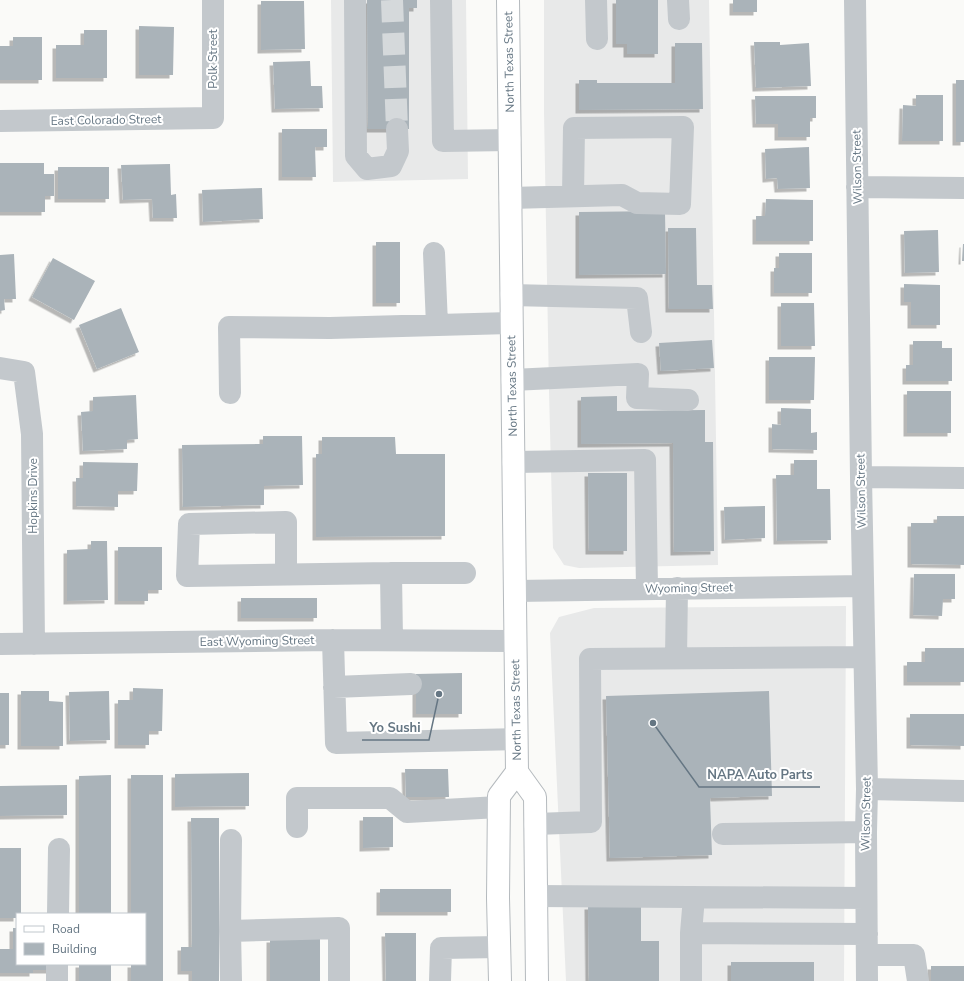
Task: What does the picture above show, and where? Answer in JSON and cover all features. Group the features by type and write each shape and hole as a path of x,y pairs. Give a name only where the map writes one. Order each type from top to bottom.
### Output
{"main road":[{"name":"North Texas Street","path":"508,0 516,739 517,772 535,797 537,981"},
{"name":"North Texas Street","path":"500,981 498,898 499,796 517,772"}],"street":[{"name":"Polk Street","path":"213,0 213,118"},
{"path":"355,0 356,156 367,169 391,166 398,151 397,128"},
{"path":"442,0 443,141 510,140"},
{"path":"596,0 597,39"},
{"name":"Wilson Street","path":"854,0 860,477 867,789 867,981"},
{"name":"East Colorado Street","path":"0,121 213,118"},
{"path":"510,198 622,195 637,203 680,204 683,127 574,128 573,196"},
{"path":"857,187 964,188"},
{"path":"434,254 437,325"},
{"path":"511,295 637,298 641,332"},
{"path":"230,393 229,327 330,328 511,323"},
{"name":"Hopkins Drive","path":"0,368 24,372 32,434 34,644"},
{"path":"512,380 638,374 637,398 688,400"},
{"path":"513,462 645,460 647,589"},
{"path":"860,477 964,478"},
{"path":"286,574 286,522 189,524 187,576 465,573"},
{"path":"391,573 392,640"},
{"name":"Wyoming Street","path":"515,591 863,586"},
{"path":"676,658 677,588"},
{"path":"333,640 336,743 516,739"},
{"name":"East Wyoming Street","path":"0,644 333,640 515,641"},
{"path":"535,824 591,822 590,659 864,657"},
{"path":"334,687 410,684"},
{"path":"867,789 964,791"},
{"path":"297,827 297,798 390,798 407,812 499,807"},
{"path":"723,834 866,832"},
{"path":"231,840 231,981"},
{"path":"58,849 58,913"},
{"path":"536,896 866,898"},
{"path":"691,981 691,933 694,897"},
{"path":"230,931 339,928 339,981"},
{"path":"691,933 867,944 914,955 918,981"},
{"path":"440,981 440,948 499,947"},
{"path":"57,965 57,981"}],"shaded area":[{"path":"331,0 466,0 468,179 333,182"},
{"path":"544,0 709,0 718,565 579,568 564,565 553,548 544,112"},
{"path":"846,606 844,981 566,981 550,633 559,617 594,608"}],"building":[{"path":"367,0 417,0 417,8 409,8 409,129 368,129"},
{"path":"616,0 658,0 658,54 627,54 627,44 616,44"},
{"path":"733,0 757,0 757,12 733,12"},
{"path":"261,1 304,1 305,49 261,50"},
{"path":"139,26 174,27 173,75 139,75"},
{"path":"84,30 107,30 107,78 56,78 56,45 84,45"},
{"path":"13,37 42,37 42,80 0,80 0,46 13,46"},
{"path":"754,42 780,42 780,45 809,43 811,86 756,88"},
{"path":"675,43 702,43 703,109 579,110 579,80 597,80 597,83 675,83"},
{"path":"310,61 311,86 322,86 323,108 275,109 273,62"},
{"path":"956,80 964,80 964,142 956,142"},
{"path":"916,95 943,95 943,141 902,141 903,105 916,106"},
{"path":"755,96 816,96 816,118 810,118 810,137 778,137 778,124 756,124"},
{"path":"282,129 327,129 327,147 315,147 316,177 282,177"},
{"path":"809,147 810,188 778,189 777,178 766,179 765,149"},
{"path":"0,163 44,163 44,174 54,174 54,196 45,196 45,212 0,212"},
{"path":"170,164 171,195 176,194 177,218 153,218 152,199 123,200 121,165"},
{"path":"58,167 109,167 109,199 58,199"},
{"path":"262,188 263,219 203,222 202,190"},
{"path":"766,199 813,200 813,241 756,241 756,216 765,216"},
{"path":"665,211 666,274 579,275 579,212"},
{"path":"668,228 696,228 697,285 712,285 713,309 669,309"},
{"path":"938,230 939,272 905,273 904,231"},
{"path":"376,242 400,242 400,303 376,303"},
{"path":"963,244 964,261 962,261"},
{"path":"779,253 812,253 812,293 774,293 774,268 779,268"},
{"path":"14,254 16,299 4,299 5,310 0,311 0,255"},
{"path":"53,258 95,281 74,320 32,297"},
{"path":"904,284 940,285 940,325 911,325 911,302 904,302"},
{"path":"781,303 814,303 815,346 781,346"},
{"path":"121,308 139,352 97,369 79,325"},
{"path":"712,340 714,368 661,371 659,343"},
{"path":"913,341 942,341 942,348 952,348 952,381 906,381 906,365 913,365"},
{"path":"769,357 815,357 814,400 769,400"},
{"path":"907,391 951,391 951,433 907,433"},
{"path":"136,395 138,439 127,440 127,449 83,451 81,412 93,411 93,397"},
{"path":"617,396 617,411 705,410 705,442 713,442 714,551 674,552 673,443 581,444 581,397"},
{"path":"781,408 811,409 811,433 817,432 817,450 772,449 772,424 781,425"},
{"path":"263,436 302,436 303,485 264,486 264,505 183,507 182,445 263,444"},
{"path":"322,437 395,437 396,454 445,454 445,536 316,537 316,454 322,454"},
{"path":"794,460 817,460 817,489 830,489 831,540 777,541 776,475 794,475"},
{"path":"83,462 138,463 137,491 118,491 118,507 76,506 76,478 83,478"},
{"path":"588,473 627,473 627,551 589,551"},
{"path":"765,506 765,538 725,540 724,507"},
{"path":"937,516 964,516 964,565 911,564 911,523 937,523"},
{"path":"91,541 107,541 108,600 67,601 67,550 91,549"},
{"path":"118,547 162,547 162,590 148,590 148,601 118,601"},
{"path":"914,574 955,574 955,599 943,599 942,616 913,615"},
{"path":"241,598 317,598 317,618 241,618"},
{"path":"925,648 964,648 964,682 907,682 907,662 925,662"},
{"path":"462,673 462,714 416,714 416,674"},
{"path":"133,688 163,689 162,731 149,731 149,745 118,745 118,700 133,700"},
{"path":"21,691 49,691 49,701 63,702 63,746 21,746"},
{"path":"109,691 110,740 70,741 69,692"},
{"path":"769,691 772,796 710,798 712,855 610,858 606,696"},
{"path":"0,693 9,693 9,745 0,745"},
{"path":"910,714 964,714 964,746 910,745"},
{"path":"405,769 448,769 449,797 406,797"},
{"path":"249,773 249,806 175,807 175,774"},
{"path":"111,775 111,913 79,913 79,776"},
{"path":"131,775 163,775 163,981 131,981 131,965 146,965 146,913 131,913"},
{"path":"67,785 67,815 0,816 0,786"},
{"path":"363,817 393,817 393,847 363,848"},
{"path":"191,818 219,818 219,981 192,981 192,971 181,971 181,947 192,947"},
{"path":"0,848 21,848 21,913 16,913 16,918 0,918"},
{"path":"380,889 451,889 451,912 380,912"},
{"path":"641,905 641,941 659,941 659,981 589,981 588,906"},
{"path":"13,928 16,928 16,965 51,965 51,970 33,970 33,973 0,973 0,949 13,949"},
{"path":"385,933 416,933 416,981 386,981"},
{"path":"270,939 320,939 320,981 270,981"},
{"path":"731,962 814,962 814,981 731,981"},
{"path":"79,965 111,965 111,981 79,981"},
{"path":"931,966 964,966 964,981 931,981"}],"tunnel":[{"path":"392,0 397,129"}],"place":[{"name":"Yo Sushi","path":"439,694"},
{"name":"NAPA Auto Parts","path":"653,723"}]}
